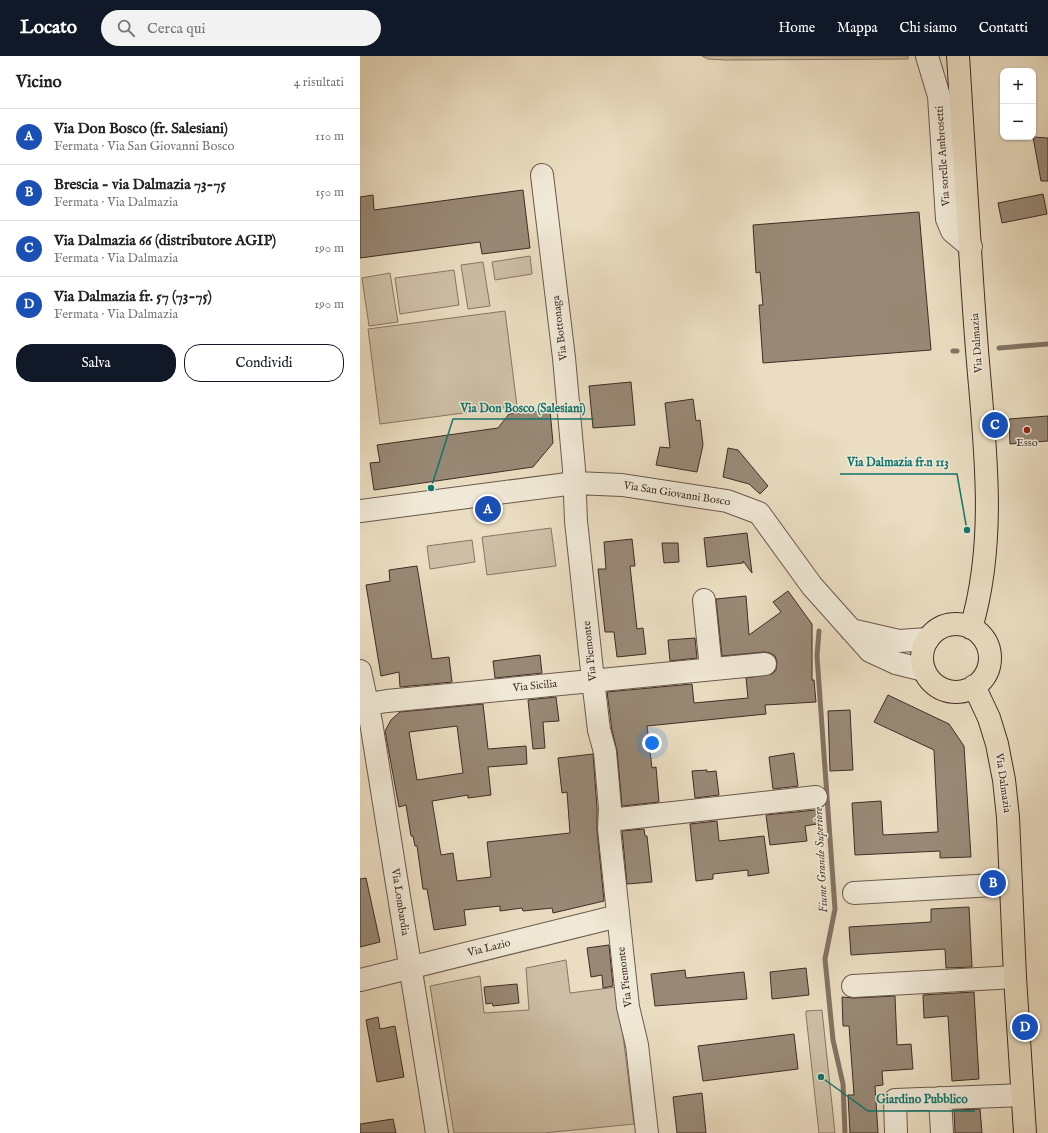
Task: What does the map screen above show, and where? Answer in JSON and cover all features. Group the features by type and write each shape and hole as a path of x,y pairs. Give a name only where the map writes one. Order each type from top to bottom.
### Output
{"main road":[{"name":"Via Dalmazia","path":"958,56 987,494 984,568 979,600 971,628"},
{"path":"947,625 963,625 971,628 982,637 989,649 989,663 984,676 974,686 960,692 945,690 932,682 924,670 922,654 928,639 940,628 947,625"},
{"name":"Via Dalmazia","path":"974,686 989,718 998,744 1004,780 1025,1133"}],"street":[{"name":"Via sorelle Ambrosetti","path":"927,56 938,96 947,219 952,231 971,247"},
{"name":"Via Bottonaga","path":"542,175 563,350 575,482"},
{"name":"Via San Giovanni Bosco","path":"360,511 575,482 622,485 727,501 759,512 812,586 870,651 896,663 924,670"},
{"name":"Via Piemonte","path":"575,482 576,521 599,730 605,752 610,820 609,829 628,1007 637,1045 647,1133"},
{"path":"704,600 711,669"},
{"path":"851,630 899,641 928,639"},
{"name":"Via Sicilia","path":"364,707 387,701 766,664"},
{"name":"Via Lombardia","path":"360,671 364,707 371,722 436,1133"},
{"path":"610,820 816,797"},
{"path":"854,893 1011,884"},
{"name":"Via Lazio","path":"360,980 618,916"},
{"path":"853,986 1015,977"},
{"path":"896,1133 895,1100 1022,1095"},
{"path":"940,1098 942,1133"}],"shaded area":[{"path":"702,56 908,56 908,59 726,60 708,59"},
{"path":"530,256 532,274 495,280 492,262"},
{"path":"483,262 490,306 468,309 461,265"},
{"path":"454,270 459,305 400,314 395,278"},
{"path":"390,273 398,322 369,326 362,278"},
{"path":"505,311 517,406 380,424 368,329"},
{"path":"551,528 556,566 487,575 482,537"},
{"path":"472,540 475,562 430,569 427,546"},
{"path":"566,960 570,993 617,987 634,1124 544,1133 454,1133 430,986 480,976 484,1013 529,1010 526,968"},
{"path":"822,1010 835,1133 819,1133 806,1015 806,1011"}],"building":[{"path":"1036,137 1048,138 1048,181 1041,181 1034,140 1036,140"},
{"path":"523,190 530,248 482,254 480,242 360,258 360,197 373,195 374,210"},
{"path":"1043,194 1047,214 1002,223 998,203"},
{"path":"919,212 931,350 763,363 759,305 763,305 760,272 756,273 753,225"},
{"path":"631,382 635,425 593,428 589,386"},
{"path":"693,399 696,421 700,420 703,445 697,472 656,465 660,447 670,448 665,403"},
{"path":"550,410 553,443 533,467 374,490 370,463 380,462 377,445 498,428 509,414"},
{"path":"1048,416 1048,441 1010,444 1009,419"},
{"path":"728,448 738,450 768,486 760,494 749,484 723,477"},
{"path":"747,533 752,573 743,561 743,563 707,567 704,538"},
{"path":"632,539 635,566 630,566 637,629 643,628 646,654 617,657 614,632 605,632 598,569 606,569 604,542"},
{"path":"662,543 678,543 679,562 664,563"},
{"path":"417,566 432,659 449,657 452,682 400,687 399,672 381,676 366,585 390,581 389,570"},
{"path":"788,591 812,624 812,680 814,680 816,702 765,705 766,714 647,726 652,768 656,767 659,802 622,806 617,751 612,730 607,692 692,684 694,703 748,698 746,678 772,674 776,670 777,662 775,656 764,652 722,656 716,599 746,596 749,635 781,612 773,602"},
{"path":"695,638 697,658 670,661 668,640"},
{"path":"540,655 542,673 495,678 493,661"},
{"path":"888,695 949,724 964,746 971,857 940,858 940,851 855,855 852,803 881,801 883,835 938,832 934,750 874,722"},
{"path":"556,697 559,721 543,722 545,748 533,749 528,700"},
{"path":"483,704 488,749 526,746 527,764 488,767 491,795 468,798 468,795 432,801 441,855 453,853 457,881 491,877 487,842 570,833 567,792 562,793 558,758 593,754 597,830 604,901 553,913 552,908 523,911 522,908 500,911 500,906 464,910 466,925 434,930 427,889 423,889 417,846 415,846 413,836 411,836 406,805 399,807 385,731 391,720 400,712","holes":["457,726 463,773 417,780 409,732"]},
{"path":"850,710 853,770 830,771 828,711"},
{"path":"794,753 798,786 773,789 769,757"},
{"path":"707,770 707,772 716,771 719,795 695,798 692,771"},
{"path":"816,810 817,824 805,826 807,841 770,845 766,815"},
{"path":"717,821 719,841 764,836 769,873 748,876 748,870 713,874 713,879 696,881 690,824"},
{"path":"644,829 645,836 647,836 652,882 627,884 622,831"},
{"path":"366,878 380,942 360,947 360,879"},
{"path":"969,907 972,967 946,968 945,949 851,955 849,927 931,922 931,909"},
{"path":"609,945 613,986 603,988 602,975 591,977 587,948"},
{"path":"806,968 809,995 772,999 770,972"},
{"path":"685,970 686,978 744,972 747,999 655,1006 651,974"},
{"path":"517,984 519,1003 493,1006 492,1003 486,1004 484,987"},
{"path":"974,992 979,1079 952,1081 948,1016 924,1018 923,995"},
{"path":"895,996 897,1045 911,1044 913,1069 882,1071 883,1085 875,1086 878,1133 850,1133 848,1095 854,1095 849,1026 843,1026 842,997 854,998"},
{"path":"378,1017 380,1029 395,1026 404,1077 377,1082 366,1020"},
{"path":"794,1034 798,1069 703,1081 698,1046"},
{"path":"702,1093 706,1133 677,1133 673,1097"},
{"path":"980,1109 982,1133 955,1133 954,1110"},
{"path":"393,1119 396,1133 360,1133 360,1124"}],"waterway":[{"path":"999,348 1048,344"},
{"name":"Fiume Grande Superiore","path":"819,631 817,656 835,909 825,959 833,1040 843,1084 845,1133"}],"place":[{"name":"Via Dalmazia 66 (distributore AGIP)","path":"995,425"},
{"name":"Esso","path":"1027,430"},
{"name":"Via Don Bosco (Salesiani)","path":"431,488"},
{"name":"Via Don Bosco (fr. Salesiani)","path":"488,509"},
{"name":"Via Dalmazia fr.n 113","path":"967,530"},
{"name":"Brescia - via Dalmazia 73-75","path":"993,883"},
{"name":"Via Dalmazia fr. 57 (73-75)","path":"1025,1027"},
{"name":"Giardino Pubblico","path":"821,1077"}]}
